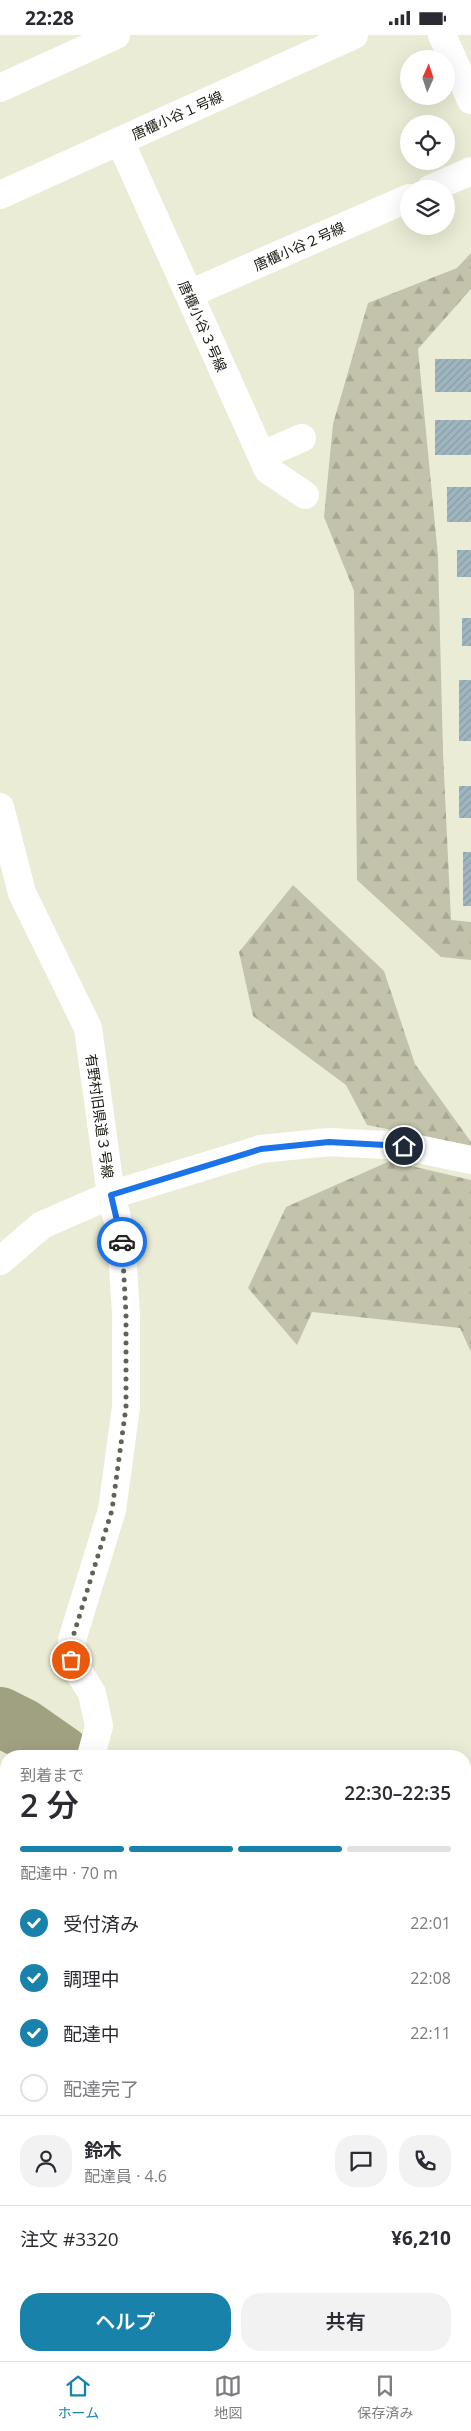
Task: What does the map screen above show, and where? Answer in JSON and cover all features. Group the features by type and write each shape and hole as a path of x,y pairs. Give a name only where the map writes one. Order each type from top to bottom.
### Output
{"street":[{"path":"0,88 116,35"},
{"name":"唐櫃小谷１号線","path":"0,195 354,35"},
{"path":"442,35 471,100"},
{"name":"唐櫃小谷３号線","path":"120,141 268,470 305,495"},
{"path":"450,180 471,171"},
{"name":"唐櫃小谷２号線","path":"189,294 400,202"},
{"path":"262,455 302,438"},
{"name":"有野村旧県道３号線","path":"0,807 22,893 88,1028 111,1195 121,1234 126,1314 126,1407 112,1510 72,1640 71,1660 92,1693 99,1725 93,1750"},
{"path":"0,1261 42,1225 111,1195 261,1149 329,1142 404,1146 471,1160"}],"green space":[{"path":"471,253 471,289 418,349 438,556 443,753 451,920 471,922 471,960 441,957 357,880 354,591 324,517 333,424 368,303 457,268"},
{"path":"293,885 384,971 415,1064 471,1142 471,1146 367,1125 346,1085 253,1016 239,952"},
{"path":"390,1161 471,1180 471,1352 460,1328 312,1312 297,1345 248,1288 286,1207"}],"building":[{"path":"435,359 471,359 471,392 435,392"},
{"path":"435,420 471,420 471,455 435,455"},
{"path":"447,487 471,487 471,522 447,522"},
{"path":"457,550 471,550 471,577 457,577"},
{"path":"462,618 471,618 471,646 462,646"},
{"path":"459,680 471,680 471,741 459,741"},
{"path":"459,786 471,786 471,818 459,818"},
{"path":"463,852 471,852 471,906 463,906"}],"waterway":[{"path":"0,1717 22,1728 53,1750"}],"way so far":[{"path":"71,1660 72,1640 112,1510 126,1407 126,1314 122,1242"}],"route":[{"path":"122,1242 111,1195 261,1149 329,1142 404,1146"}]}
